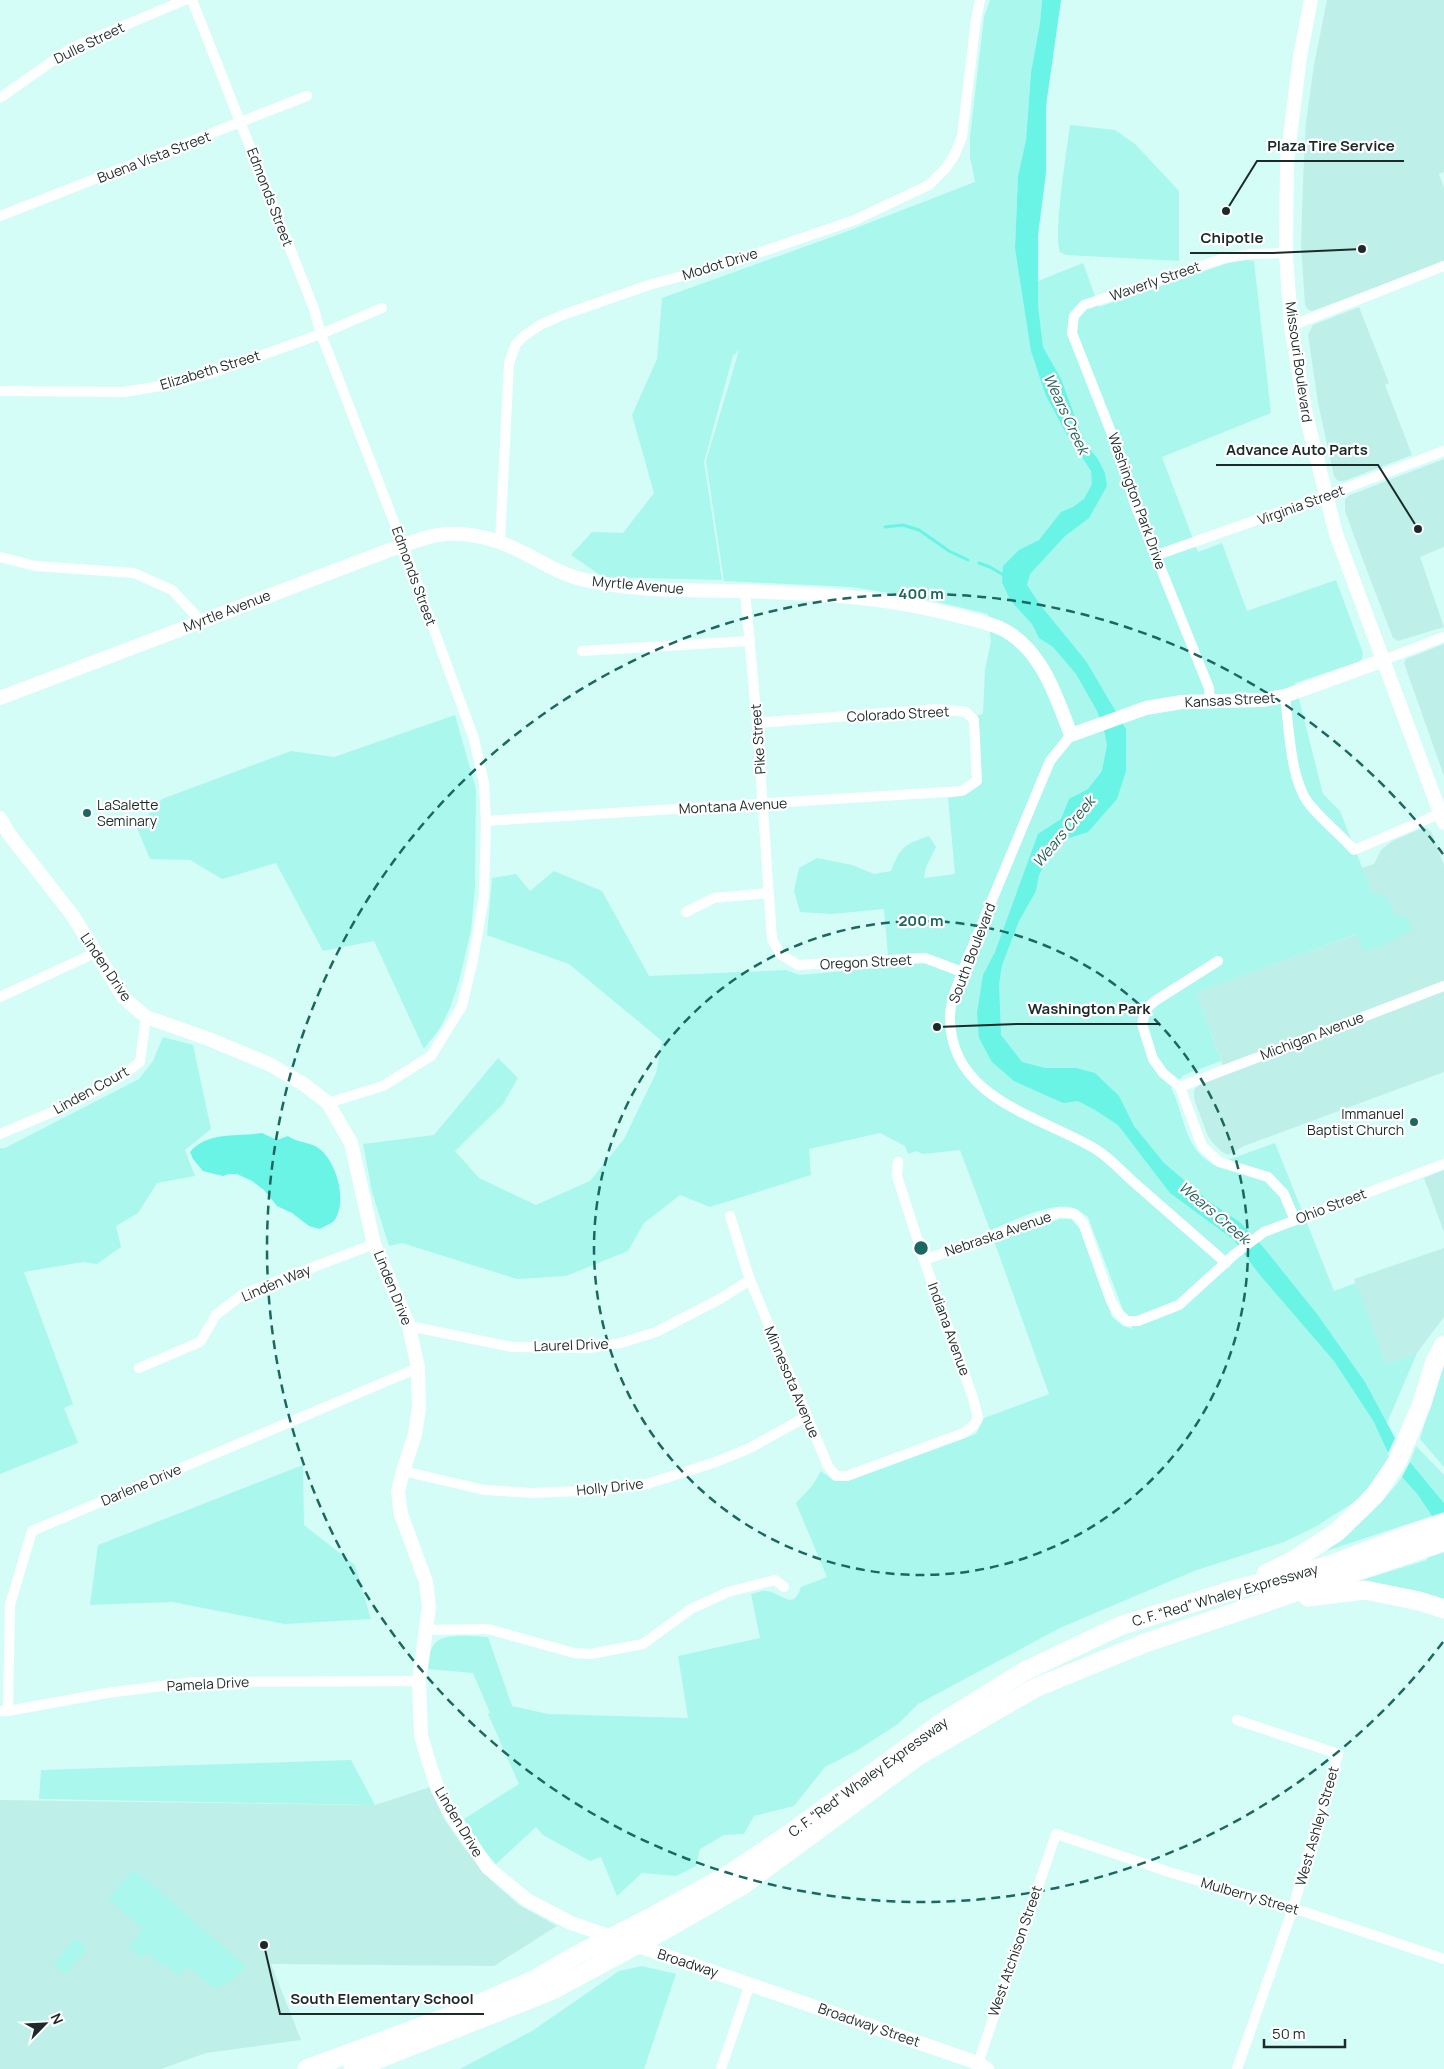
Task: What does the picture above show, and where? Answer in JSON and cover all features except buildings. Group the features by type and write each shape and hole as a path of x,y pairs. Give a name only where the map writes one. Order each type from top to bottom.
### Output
{"highway":[{"path":"1233,1590 1292,1561 1337,1532 1375,1495 1397,1462 1421,1406 1435,1362 1444,1345"},
{"name":"C. F. “Red” Whaley Expressway","path":"306,2069 462,2011 536,1979 575,1956 648,1919 741,1866 791,1833 944,1721 1025,1671 1120,1626 1233,1590 1330,1565 1407,1535 1444,1523"},
{"name":"C. F. “Red” Whaley Expressway","path":"353,2069 553,1990 668,1928 743,1885 918,1756 1035,1688 1145,1643 1444,1542"},
{"path":"1272,1601 1365,1590 1444,1608"}],"street":[{"name":"Dulle Street","path":"0,98 71,48 185,0"},
{"name":"Edmonds Street","path":"192,0 314,309 321,334 403,545 474,739 484,783 486,821 484,896 473,960 462,1006 431,1056 383,1086 328,1103"},
{"name":"Modot Drive","path":"500,542 509,363 516,344 532,330 563,315 648,285 726,264 855,220 929,184 946,168 954,156 962,137 980,0"},
{"name":"Missouri Boulevard","path":"1311,0 1300,57 1287,161 1286,254 1291,326 1306,415 1325,496 1352,578 1443,816"},
{"name":"Buena Vista Street","path":"0,216 308,96"},
{"name":"Waverly Street","path":"1084,305 1237,255 1286,254"},
{"path":"1291,326 1444,266"},
{"name":"Washington Park Drive","path":"1084,305 1074,316 1072,332 1122,460 1134,502 1157,555 1209,688 1210,700"},
{"name":"Elizabeth Street","path":"0,391 124,392 167,385 212,373 321,334 382,308"},
{"name":"Virginia Street","path":"1157,555 1444,452"},
{"name":"Myrtle Avenue","path":"0,698 403,545 445,534 474,535 500,542 561,573 584,580 622,586 681,590 745,591 859,598 956,615 1000,628 1026,646 1044,672 1071,735"},
{"path":"0,558 35,566 134,572 172,590 201,621"},
{"name":"Pike Street","path":"745,591 757,722 772,939 780,954 798,966"},
{"name":"Kansas Street","path":"1071,735 1134,711 1182,702 1262,700 1285,696 1444,637"},
{"path":"582,651 750,641"},
{"path":"1285,696 1295,764 1303,794 1310,805 1354,850 1443,816"},
{"name":"Colorado Street","path":"757,722 937,710 966,712 974,720 977,781"},
{"name":"South Boulevard","path":"1071,735 1050,761 962,972 953,998 950,1018 952,1042 963,1068 975,1082 1002,1102 1098,1151 1226,1263"},
{"name":"Montana Avenue","path":"486,821 962,791 977,781"},
{"name":"Linden Drive","path":"2,823 73,916 124,998 146,1017 206,1038 269,1064 305,1085 328,1103 351,1143 374,1244 409,1326 418,1368 419,1409 415,1434 402,1471 398,1492 401,1514 426,1582 429,1607 419,1681 421,1736 438,1790 479,1857 488,1868 512,1889 542,1910 626,1943"},
{"path":"686,912 714,898 768,893"},
{"path":"0,997 95,953"},
{"name":"Oregon Street","path":"798,966 925,958 962,972"},
{"path":"1218,961 1155,1001 1146,1009 1142,1024 1153,1059 1163,1072 1180,1087 1202,1146 1219,1162 1268,1177 1284,1194 1295,1220"},
{"name":"Michigan Avenue","path":"1180,1087 1444,986"},
{"name":"Linden Court","path":"0,1134 63,1107 126,1074 140,1062 146,1017"},
{"name":"Indiana Avenue","path":"898,1162 897,1176 924,1260 973,1398 978,1418 974,1425 964,1434 906,1455"},
{"name":"Ohio Street","path":"1226,1263 1258,1236 1295,1220 1444,1164"},
{"name":"Nebraska Avenue","path":"924,1260 1060,1212 1075,1214 1082,1223 1111,1300 1118,1313 1127,1321 1138,1321 1179,1305 1226,1263"},
{"name":"Minnesota Avenue","path":"730,1216 750,1280 828,1466 836,1476 847,1476 906,1455"},
{"name":"Linden Way","path":"139,1368 200,1342 216,1315 243,1294 374,1244"},
{"name":"Laurel Drive","path":"409,1326 512,1347 589,1348 621,1343 656,1332 720,1299 750,1280"},
{"name":"Darlene Drive","path":"4,1711 10,1605 32,1531 418,1368"},
{"name":"Holly Drive","path":"402,1471 484,1490 533,1493 604,1490 647,1484 713,1463 748,1449 806,1417"},
{"path":"427,1630 488,1629 574,1653 591,1654 643,1644 691,1609 728,1592 774,1580 784,1587"},
{"name":"Pamela Drive","path":"4,1711 107,1693 195,1682 419,1681"},
{"name":"West Ashley Street","path":"1237,1720 1338,1754 1293,1908 1237,2069"},
{"name":"Mulberry Street","path":"1056,1834 1172,1873 1293,1908 1444,1959"},
{"name":"West Atchison Street","path":"980,2067 1056,1834"},
{"name":"Broadway","path":"626,1943 750,1984"},
{"path":"722,2069 750,1984"},
{"name":"Broadway Street","path":"750,1984 980,2067"}],"shaded area":[{"path":"990,0 1042,0 1031,72 1026,140 1018,176 1015,248 1023,287 1083,263 1099,307 1240,259 1254,261 1271,413 1162,457 1198,552 1222,543 1247,611 1336,580 1363,653 1362,659 1295,683 1323,794 1340,811 1372,893 1388,898 1395,915 1406,916 1413,929 1376,949 1363,951 1356,934 1196,993 1221,1061 1184,1075 1171,1088 1189,1138 1202,1157 1214,1165 1275,1143 1334,1291 1356,1283 1386,1364 1417,1353 1381,1437 1391,1461 1356,1501 1315,1527 1284,1542 1194,1571 1060,1628 918,1704 898,1724 856,1751 825,1767 794,1806 754,1816 744,1834 724,1835 700,1849 696,1866 676,1876 642,1873 617,1896 601,1857 590,1861 543,1835 536,1827 496,1864 476,1841 464,1819 519,1784 488,1714 490,1713 473,1673 428,1669 430,1655 437,1641 450,1637 488,1637 512,1706 548,1714 688,1718 678,1656 760,1638 751,1594 767,1591 791,1600 798,1594 801,1587 827,1577 796,1503 812,1486 821,1471 833,1480 844,1481 976,1434 984,1418 1049,1394 994,1241 1060,1219 1071,1219 1080,1229 1112,1317 1123,1326 1133,1329 1123,1310 1088,1217 1074,1208 1055,1207 1032,1213 990,1230 960,1150 923,1154 916,1151 908,1154 905,1146 880,1133 809,1149 811,1175 710,1207 680,1195 644,1223 628,1251 566,1276 517,1279 402,1243 389,1246 372,1192 363,1144 434,1135 498,1058 518,1078 503,1104 455,1151 479,1178 536,1205 590,1181 624,1139 656,1073 662,1041 569,964 487,935 492,878 516,874 530,891 554,871 602,891 649,976 786,970 800,975 889,967 884,909 831,914 800,912 794,891 799,868 817,858 852,865 874,874 891,871 897,857 904,848 914,841 929,836 936,847 926,867 924,878 955,874 948,798 964,795 980,771 978,715 983,714 985,670 991,641 988,614 921,598 851,587 724,581 706,461 739,350 733,356 704,462 722,580 603,577 571,555 592,532 623,533 654,493 632,415 657,359 662,298 840,234 975,182 970,157 970,136 984,17"},
{"path":"1327,0 1444,0 1444,172 1439,174 1444,188 1444,262 1312,311 1308,310 1305,305 1301,245 1303,180 1306,122 1314,65"},
{"path":"1070,125 1115,130 1135,144 1179,191 1179,261 1066,255 1060,252 1058,243 1059,211"},
{"path":"1359,307 1389,383 1385,385 1412,455 1344,481 1338,481 1334,476 1318,403 1308,335 1313,325"},
{"path":"1444,459 1444,547 1420,557 1444,627 1398,641 1393,638 1364,563 1345,511 1345,499 1350,495"},
{"path":"1444,644 1444,776 1404,663 1406,659"},
{"path":"455,715 476,789 475,887 471,931 459,981 450,1008 440,1028 424,1049 374,941 323,951 276,863 222,879 190,860 150,859 137,828 162,799 291,751 334,757"},
{"path":"1425,827 1432,833 1444,865 1444,1072 1244,1146 1228,1155 1222,1152 1207,1134 1194,1099 1194,1090 1199,1084 1226,1074 1196,993 1384,924 1362,868 1374,864 1381,850 1392,841"},
{"path":"163,1037 193,1045 211,1129 185,1150 195,1176 157,1183 138,1213 116,1226 121,1247 97,1264 83,1262 24,1272 73,1404 64,1408 78,1443 0,1474 0,1148 5,1148 139,1079 153,1061"},
{"path":"1444,1170 1444,1232 1424,1178"},
{"path":"1444,1248 1444,1317 1417,1353 1386,1364 1354,1279"},
{"path":"1444,1360 1444,1467 1420,1439"},
{"path":"1416,1446 1444,1475 1444,1503 1410,1462"},
{"path":"303,1465 304,1525 355,1565 371,1619 285,1624 172,1602 90,1605 98,1545"},
{"path":"1402,1477 1418,1495 1432,1516 1326,1551 1366,1517"},
{"path":"1444,1551 1444,1600 1411,1590 1352,1583 1427,1560 1427,1557"},
{"path":"351,1760 375,1805 39,1799 41,1770"},
{"path":"430,1787 443,1817 462,1845 491,1880 519,1905 557,1926 494,1966 271,1964 301,2040 206,2053 161,2069 0,2069 0,1800 375,1805"},
{"path":"131,1872 139,1873 246,1966 233,1980 214,1989 188,1966 178,1976 165,1964 162,1966 147,1953 141,1958 128,1947 143,1929 108,1899"},
{"path":"75,1938 87,1949 66,1974 53,1963"},
{"path":"642,1966 676,1974 644,2069 460,2069 532,2031 619,1971"}],"water":[{"name":"Wears Creek","path":"1042,0 1061,0 1046,106 1046,172 1038,235 1038,306 1043,347 1061,379 1085,444 1098,459 1105,473 1107,486 1089,518 1065,536 1030,574 1027,585 1041,606 1086,661 1126,729 1126,771 1117,799 1088,832 1066,839 1047,860 1039,875 1036,891 1019,921 1002,965 999,984 1001,1035 1022,1062 1045,1068 1076,1068 1095,1073 1119,1096 1134,1126 1164,1163 1210,1202 1241,1223 1264,1248 1317,1314 1365,1382 1395,1438 1388,1453 1374,1422 1334,1361 1259,1274 1234,1240 1170,1193 1118,1125 1078,1101 1063,1103 1014,1081 992,1062 979,1038 977,1013 983,975 995,952 1038,834 1061,819 1069,799 1088,789 1102,771 1107,745 1097,711 1076,674 1053,647 1039,638 1032,624 1010,600 1002,582 1003,566 1019,550 1039,540 1061,512 1073,507 1084,499 1092,484 1091,471 1066,433 1046,396 1031,351 1015,248 1018,176 1026,140 1031,72"},
{"path":"262,1133 277,1140 288,1136 319,1148 323,1152 333,1167 339,1185 340,1205 333,1222 320,1229 309,1226 292,1213 277,1206 264,1190 252,1181 237,1174 223,1176 203,1171 190,1152 197,1145 214,1138"},
{"path":"1410,1462 1444,1503 1444,1512 1432,1516 1418,1495 1402,1477"}],"waterway":[{"path":"885,527 903,525 919,530 949,551 968,560"},
{"path":"979,563 1005,576"}],"place":[{"name":"Plaza Tire Service","path":"1226,211"},
{"name":"Chipotle","path":"1362,249"},
{"name":"Advance Auto Parts","path":"1418,529"},
{"name":"LaSalette Seminary","path":"87,813"},
{"name":"Washington Park","path":"937,1027"},
{"name":"Immanuel Baptist Church","path":"1414,1122"},
{"name":"South Elementary School","path":"264,1945"}]}
